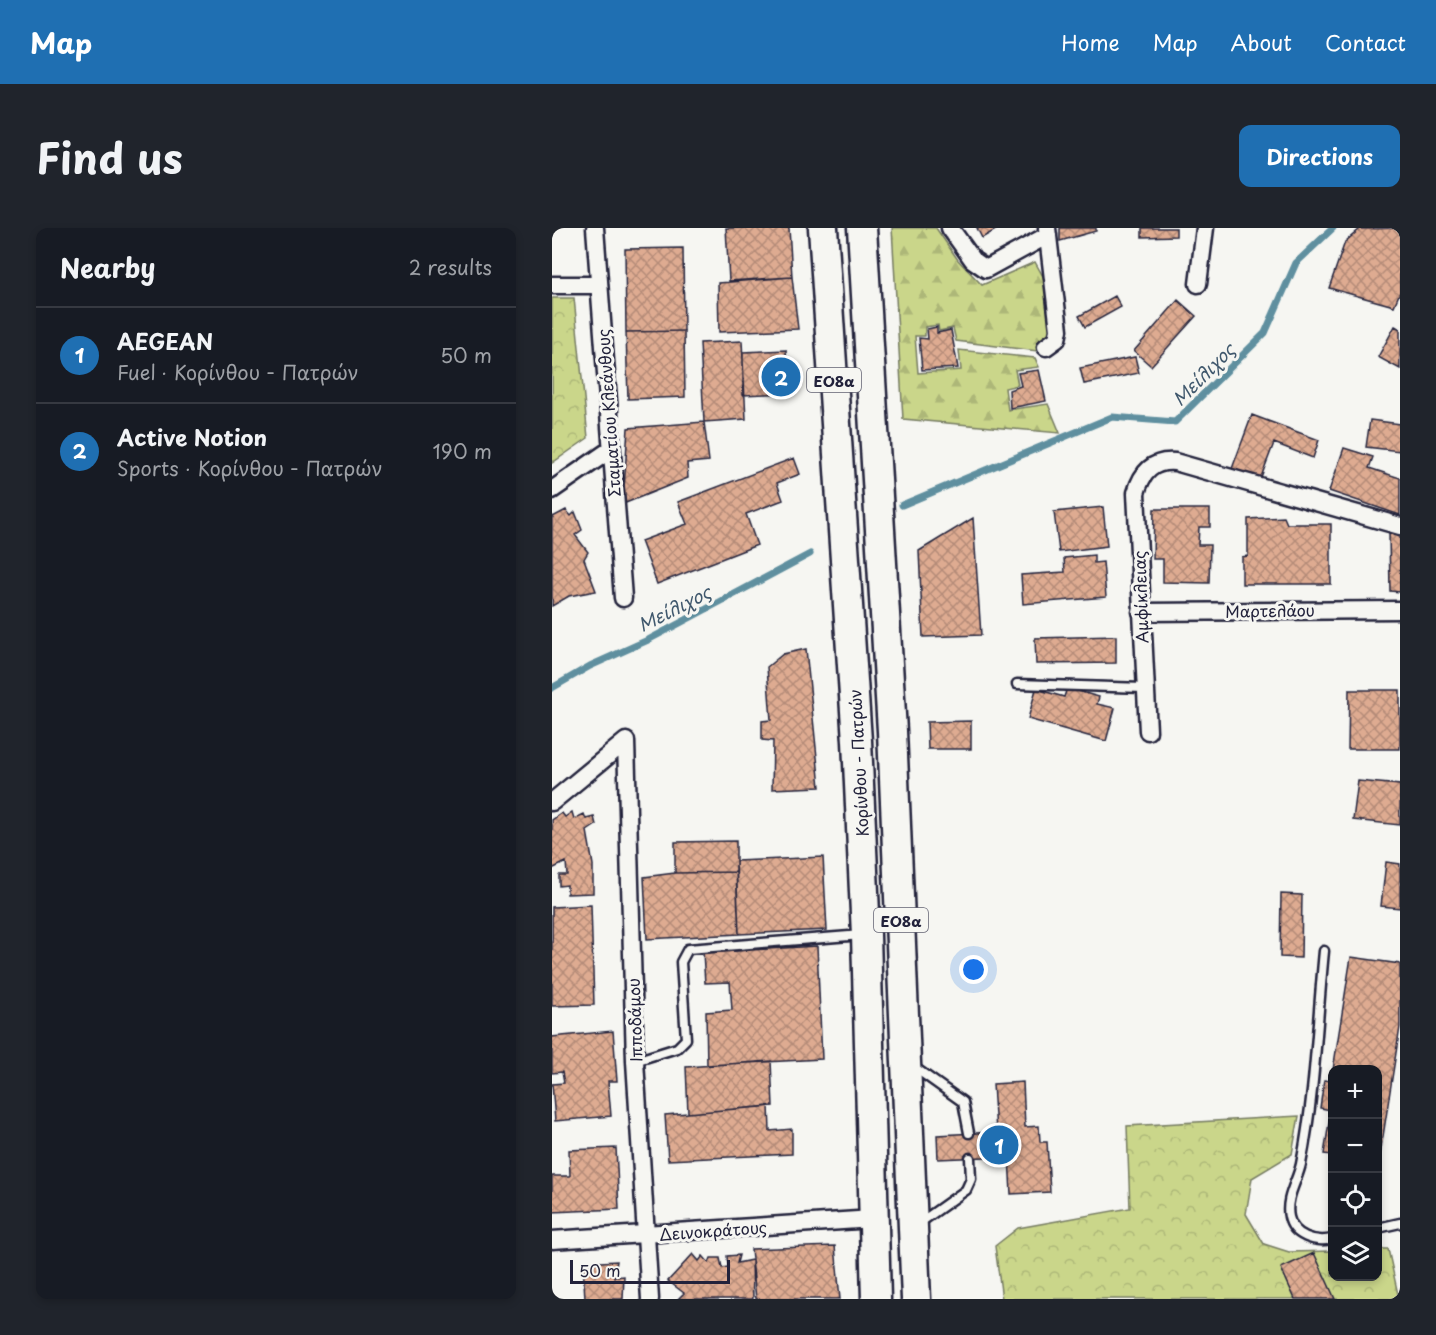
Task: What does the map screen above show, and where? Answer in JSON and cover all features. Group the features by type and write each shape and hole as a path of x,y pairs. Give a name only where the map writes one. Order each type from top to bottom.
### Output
{"highway":[{"name":"Κορίνθου - Πατρών","path":"822,228 846,558 866,935 876,1299"},
{"name":"ΕΟ8α","path":"862,228 880,541 916,1299"}],"street":[{"name":"Σταματίου Κλεάνθους","path":"595,228 623,598"},
{"path":"950,228 983,269 999,263 1048,231 1059,330 1057,339 1046,347"},
{"path":"1198,284 1205,228"},
{"path":"552,285 599,285"},
{"path":"552,490 610,450"},
{"name":"Αμφίκλειας","path":"1148,731 1144,688 1136,493 1141,479 1150,467 1158,462 1175,462 1400,526"},
{"name":"Μαρτελάου","path":"1141,612 1400,609"},
{"name":"Ιπποδάμου","path":"552,802 626,741 635,1060 650,1299"},
{"name":"Δεινοκράτους","path":"552,1240 873,1219"}],"lane":[{"path":"1017,684 1144,688"},
{"path":"635,1060 677,1048 686,1039 681,962 688,949 866,935"},
{"path":"1324,951 1308,1118 1300,1168 1288,1208 1289,1219 1300,1234 1317,1241 1328,1240"},
{"path":"906,1061 963,1102 969,1133"},
{"path":"912,1227 966,1190 971,1179 970,1158"},
{"path":"1382,1227 1400,1223"}],"green space":[{"path":"892,228 936,228 958,260 982,285 1035,262 1045,280 1058,323 1046,352 956,341 953,328 939,331 938,325 925,327 925,336 915,336 918,373 961,370 959,350 1035,358 1039,367 1015,370 1018,385 1005,388 1008,410 1048,404 1060,433 903,419"},
{"path":"552,298 574,298 588,438 552,463"},
{"path":"1299,1116 1292,1154 1252,1178 1246,1214 1264,1244 1289,1252 1328,1251 1328,1281 1382,1281 1382,1249 1388,1249 1399,1299 1002,1299 995,1246 1018,1228 1130,1208 1127,1126"}],"building":[{"path":"726,228 789,228 792,277 729,281"},
{"path":"977,228 999,228 982,238"},
{"path":"1060,228 1096,228 1096,231 1060,241"},
{"path":"1142,228 1176,228 1176,236 1142,237"},
{"path":"1400,228 1400,292 1394,306 1329,288 1345,242 1360,229"},
{"path":"683,248 684,331 626,332 625,249"},
{"path":"792,277 798,329 719,332 718,283"},
{"path":"1115,296 1121,307 1085,327 1079,316"},
{"path":"1178,300 1196,316 1151,366 1134,351"},
{"path":"1395,326 1400,329 1400,369 1378,357"},
{"path":"937,327 937,333 951,330 958,368 922,370 919,338 928,339 927,329"},
{"path":"684,331 685,397 628,399 626,332"},
{"path":"742,341 746,419 704,422 700,343"},
{"path":"786,350 788,393 743,395 743,352"},
{"path":"1135,357 1139,373 1084,384 1080,368"},
{"path":"1039,370 1046,401 1010,408 1009,390 1021,386 1018,373"},
{"path":"1252,415 1319,440 1313,458 1274,443 1258,485 1230,474"},
{"path":"1370,420 1400,424 1400,451 1366,447"},
{"path":"704,422 709,461 687,463 688,478 623,504 628,428"},
{"path":"1344,448 1373,457 1369,468 1400,478 1400,515 1329,491"},
{"path":"794,458 800,474 777,483 783,500 746,514 757,545 657,584 641,541 687,524 678,502"},
{"path":"1103,507 1107,546 1059,552 1054,512"},
{"path":"1154,509 1210,509 1210,527 1199,527 1198,545 1210,545 1209,583 1163,582 1163,559 1153,559"},
{"path":"566,510 571,516 575,512 582,530 575,535 588,552 584,559 596,591 569,596 552,606 552,515 553,517"},
{"path":"1284,517 1287,524 1331,524 1331,584 1242,584 1242,557 1248,556 1248,519"},
{"path":"973,518 981,635 923,637 919,551"},
{"path":"1389,533 1400,537 1400,592 1390,591"},
{"path":"1094,555 1094,563 1103,562 1106,597 1023,604 1021,575 1065,572 1064,558"},
{"path":"1116,636 1116,663 1036,664 1035,638"},
{"path":"806,649 820,787 772,789 773,741 762,740 762,721 771,720 767,667 783,654"},
{"path":"1067,688 1099,697 1097,704 1115,708 1106,741 1028,719 1036,689 1064,697"},
{"path":"1349,690 1400,690 1400,749 1348,749"},
{"path":"971,721 971,749 928,749 927,722"},
{"path":"1358,781 1400,785 1400,825 1353,820"},
{"path":"572,812 574,819 584,814 586,819 594,817 596,825 587,831 593,865 593,893 567,894 567,885 559,886 559,875 567,875 566,862 552,869 552,820 562,813 565,817"},
{"path":"736,841 736,872 675,873 675,842"},
{"path":"823,857 827,930 739,934 736,861"},
{"path":"1386,862 1400,864 1400,908 1381,906"},
{"path":"736,872 739,934 647,939 644,877 675,873"},
{"path":"1281,894 1302,895 1301,958 1280,957"},
{"path":"591,905 594,1005 552,1006 552,907"},
{"path":"817,946 822,1059 707,1065 706,1012 732,1010 730,982 705,983 703,953"},
{"path":"1351,957 1400,964 1400,1027 1382,1143 1382,1065 1334,1065"},
{"path":"613,1031 617,1081 608,1081 611,1116 555,1121 552,1084 564,1083 562,1072 552,1073 552,1037"},
{"path":"771,1061 773,1106 688,1113 686,1067"},
{"path":"1324,1080 1328,1081 1328,1109 1320,1108"},
{"path":"1023,1082 1025,1127 1039,1126 1040,1142 1047,1142 1050,1192 1011,1194 1009,1156 938,1159 937,1135 996,1132 993,1084"},
{"path":"769,1106 770,1131 792,1129 792,1154 668,1160 665,1115"},
{"path":"1328,1129 1328,1154 1324,1154"},
{"path":"616,1148 619,1209 552,1212 552,1176 570,1176 569,1150"},
{"path":"835,1246 840,1299 756,1299 751,1249"},
{"path":"1314,1253 1335,1299 1295,1299 1281,1268"},
{"path":"693,1254 699,1261 703,1256 709,1263 711,1258 720,1258 722,1268 728,1267 727,1256 739,1255 737,1263 752,1260 753,1299 678,1299 684,1293 668,1281"},
{"path":"617,1261 614,1277 624,1276 623,1299 585,1299 583,1263"}],"waterway":[{"name":"Μείλιχος","path":"902,505 1112,417 1175,422 1265,333 1296,263 1333,228"},
{"name":"Μείλιχος","path":"552,688 590,666 648,640 810,554"}],"place":[{"name":"Active Notion","path":"781,377"},
{"name":"AEGEAN","path":"999,1145"}]}
